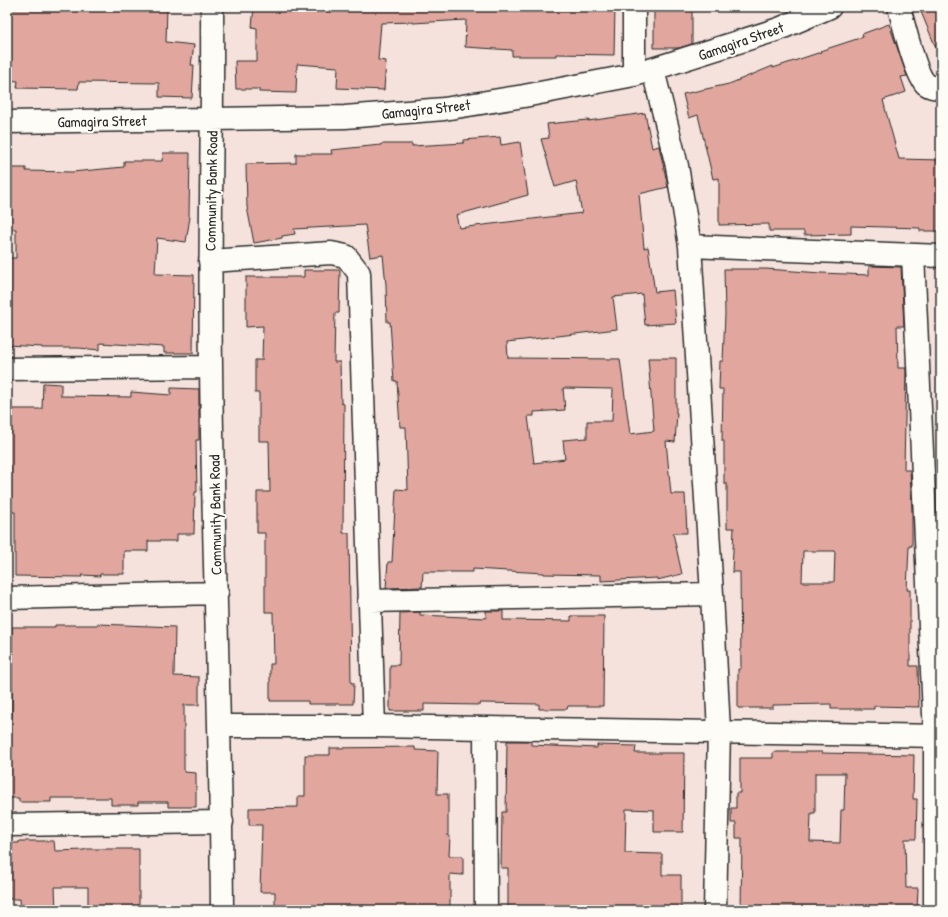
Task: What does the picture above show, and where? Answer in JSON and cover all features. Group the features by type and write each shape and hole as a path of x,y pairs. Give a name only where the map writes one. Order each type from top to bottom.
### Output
{"street":[{"name":"Community Bank Road","path":"212,7 210,261 211,368 222,822 222,910"},
{"path":"634,7 644,73 677,166 690,246 719,731 715,910"},
{"name":"Gamagira Street","path":"7,122 345,117 444,109 524,96 644,73 779,29 830,7"},
{"path":"899,7 918,69 925,83 935,88 941,88"},
{"path":"690,246 941,256"},
{"path":"210,261 331,253 346,256 359,273 374,726"},
{"path":"913,255 938,736 935,910"},
{"path":"7,369 211,368"},
{"path":"7,598 216,593"},
{"path":"369,601 712,594"},
{"path":"220,726 374,726 938,736"},
{"path":"485,728 486,910"},
{"path":"7,825 222,822"}],"building":[{"path":"167,7 166,42 194,45 191,65 194,65 192,98 159,97 159,83 79,82 78,89 17,88 18,81 7,80 7,8"},
{"path":"254,7 615,7 614,55 556,54 556,56 512,56 512,50 465,47 466,20 381,23 378,60 386,61 384,90 337,88 338,67 297,64 296,93 259,92 259,89 236,89 235,61 257,61 257,28 252,27"},
{"path":"654,7 692,7 692,44 679,48 654,48"},
{"path":"919,7 941,7 941,60"},
{"path":"889,24 907,76 901,77 906,92 883,100 886,112 899,159 941,160 941,231 920,231 920,228 851,226 851,234 804,235 804,231 769,231 769,224 719,225 719,178 713,179 698,115 689,118 683,94 729,84 773,66 773,68 863,37 862,34"},
{"path":"645,113 652,148 659,146 668,187 639,194 644,248 648,247 655,292 673,290 676,323 645,325 642,294 613,297 617,329 507,342 508,358 620,359 630,434 654,431 648,358 676,358 677,413 675,442 666,441 671,494 685,494 687,533 673,533 682,574 657,580 657,578 601,581 601,575 544,574 473,569 473,572 423,572 422,587 386,588 388,562 392,562 396,489 408,490 406,427 400,427 397,381 394,381 390,322 387,322 386,285 383,255 370,257 365,225 294,229 295,234 254,243 247,207 246,164 296,163 296,154 332,154 331,150 381,144 412,144 412,146 464,143 464,140 500,137 501,145 520,142 528,195 456,215 459,228 582,213 576,181 555,187 541,139 549,138 547,124 588,121","holes":["563,388 613,389 612,421 587,421 587,438 563,440 565,459 534,463 528,416 534,416 534,412 565,410"]},
{"path":"163,153 190,153 190,217 186,242 157,238 155,274 194,275 193,353 164,353 164,347 100,343 100,350 7,345 7,258 16,258 16,229 7,229 7,168 26,168 26,171 72,172 124,167 124,161 162,161"},
{"path":"869,266 901,267 904,326 897,326 898,368 906,368 904,470 910,470 912,511 912,546 909,546 907,590 910,590 910,666 918,666 919,707 874,706 874,709 831,709 831,704 773,705 773,708 738,708 738,669 741,669 740,572 732,572 734,528 727,528 727,484 724,484 724,441 722,441 723,389 719,389 720,361 723,361 725,314 724,269 766,269 869,275","holes":["803,551 835,551 834,582 802,582"]},
{"path":"304,270 340,270 339,313 335,313 334,362 340,362 341,403 344,404 343,533 349,533 351,683 354,683 353,704 308,704 308,701 270,701 270,664 274,664 273,612 265,612 265,533 257,533 257,492 270,492 269,441 259,441 259,393 255,393 255,360 262,360 263,326 246,327 246,277 304,277"},
{"path":"43,383 61,384 61,396 131,397 131,392 171,395 171,388 199,389 199,440 196,440 197,492 195,492 194,534 177,534 177,541 148,541 148,551 124,551 124,574 100,574 100,576 82,575 82,577 15,576 15,512 7,512 7,414 12,414 13,409 42,409"},
{"path":"486,611 503,611 503,620 571,621 571,616 604,616 603,706 568,706 567,709 539,709 539,704 424,704 424,711 390,711 390,665 399,665 400,613 420,612 420,615 486,618"},
{"path":"98,624 175,627 174,676 199,677 199,705 184,705 184,772 196,773 196,807 168,807 168,802 138,802 138,805 111,805 111,798 51,798 51,802 19,802 19,798 7,798 7,719 12,718 12,627 55,627 55,625"},
{"path":"507,741 531,741 531,745 597,748 597,745 636,746 635,753 684,753 683,832 654,832 654,810 626,809 625,853 662,854 662,875 681,875 681,910 508,910 508,868 501,868 502,812 506,812"},
{"path":"415,747 415,750 438,751 437,794 448,794 448,836 450,836 449,856 463,856 463,875 450,874 450,910 275,910 275,892 260,892 262,825 249,825 249,808 298,807 298,796 305,796 305,755 330,755 330,748"},
{"path":"773,752 914,755 913,799 917,799 916,839 905,839 906,888 918,888 917,910 741,910 742,838 736,838 736,823 731,823 731,808 736,808 736,793 740,793 740,758 773,758","holes":["815,773 845,773 844,810 841,810 840,843 810,842 811,813 815,813"]},
{"path":"19,841 54,841 55,851 85,849 139,849 139,910 88,910 88,887 55,887 56,910 21,910 20,899 7,899 7,843 19,843"}]}
